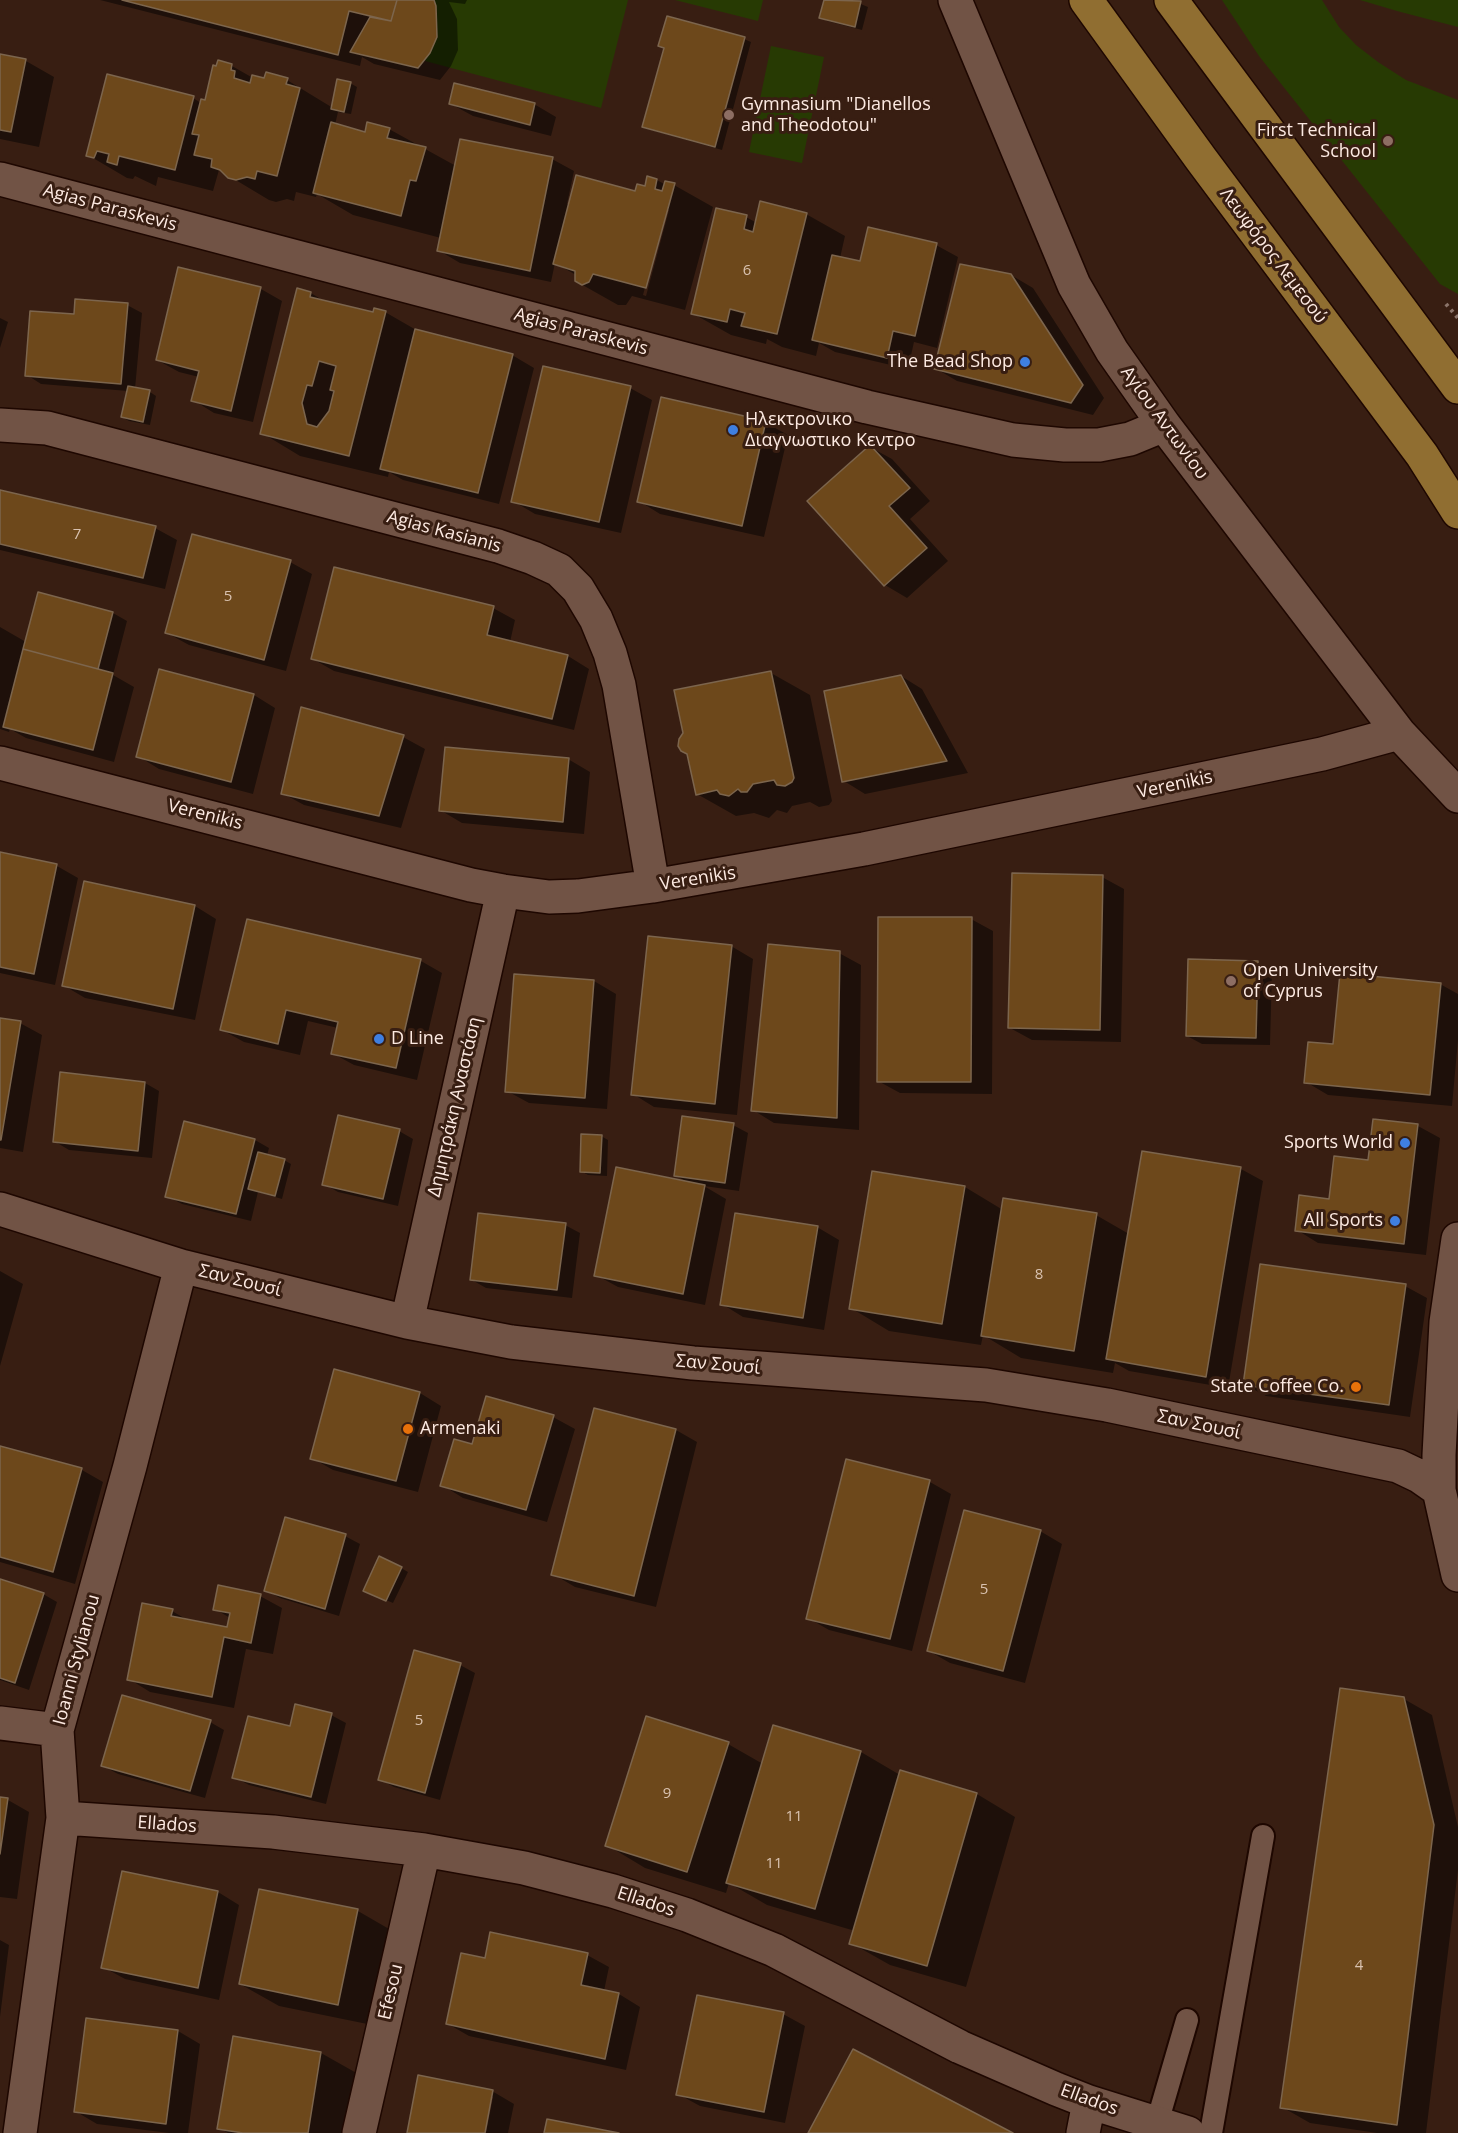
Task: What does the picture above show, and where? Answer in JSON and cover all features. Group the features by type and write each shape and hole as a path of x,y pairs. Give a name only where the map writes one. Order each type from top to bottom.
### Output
{"main road":[{"name":"Λεωφόρος Λεμεσού","path":"1086,0 1207,168 1422,455 1458,512"},
{"path":"1171,0 1458,387"}],"street":[{"name":"Αγίου Αντωνίου","path":"955,0 1074,285 1112,351 1164,425 1399,733 1458,796"},
{"name":"Agias Paraskevis","path":"0,179 867,407 1013,440 1065,445 1099,445 1130,439 1164,425"},
{"name":"Agias Kasianis","path":"0,425 47,428 498,546 559,570 578,589 596,619 610,653 618,685 653,886"},
{"name":"Verenikis","path":"0,763 471,885 549,897 578,896 653,886 853,851 1322,754 1399,733"},
{"name":"Δημητράκη Αναστάση","path":"407,1322 503,891"},
{"name":"Σαν Σουσί","path":"0,1209 181,1266 407,1322 511,1342 693,1364 986,1385 1107,1405 1398,1466 1419,1476 1439,1490"},
{"path":"1458,1239 1454,1254 1446,1322 1439,1455 1439,1490 1458,1575"},
{"name":"Ioanni Stylianou","path":"20,2133 63,1818 57,1730 130,1466 181,1266"},
{"path":"0,1723 57,1730"},
{"name":"Ellados","path":"63,1818 273,1832 424,1850 524,1868 613,1891 687,1915 774,1950 960,2047 1086,2118 1157,2123 1188,2133"},
{"name":"Efesou","path":"359,2133 424,1850"}],"lane":[{"path":"1211,2133 1263,1836"},
{"path":"1157,2123 1187,2020"}],"green space":[{"path":"434,0 628,0 601,108 425,61 437,37 437,13"},
{"path":"675,0 763,0 758,21"},
{"name":"First Technical School","path":"1222,0 1322,0 1339,27 1356,45 1378,62 1406,80 1458,100 1458,294 1440,284 1259,56"},
{"path":"1360,0 1458,0 1458,27 1397,11"},
{"path":"771,46 824,57 802,163 749,152"}],"building":[{"path":"122,0 397,0 391,21 349,11 338,55"},
{"path":"397,0 434,0 436,6 437,37 430,53 418,68 350,52 370,17 391,21"},
{"path":"824,0 861,1 855,27 819,18"},
{"path":"667,16 745,37 715,147 642,127 664,48 658,46"},
{"path":"0,54 26,59 11,132 0,130"},
{"path":"218,60 232,64 231,70 235,71 234,78 250,83 252,75 264,78 266,72 288,78 286,84 300,88 277,176 257,171 255,179 228,178 220,170 211,167 212,159 194,155 199,135 192,134 201,99 205,100 213,65 216,66"},
{"path":"107,74 194,96 175,170 119,156 117,165 107,162 109,154 97,151 94,158 86,156"},
{"path":"337,79 351,82 344,112 331,109"},
{"path":"454,83 535,103 530,125 449,104"},
{"path":"331,122 365,132 367,122 390,128 387,138 426,147 416,181 410,180 401,216 313,193"},
{"path":"460,139 553,157 530,271 437,251"},
{"path":"576,175 635,191 637,184 645,186 647,176 657,179 655,189 662,191 665,181 675,183 646,288 593,274 589,282 582,285 575,281 575,271 553,264"},
{"path":"760,201 807,213 777,334 741,326 745,313 730,309 727,322 691,314 716,208 747,215 744,229 753,232"},
{"path":"868,227 937,243 915,336 893,331 887,358 812,340 832,255 860,261"},
{"path":"960,264 1011,274 1083,385 1071,403 934,369"},
{"path":"178,267 261,287 231,411 191,401 199,371 156,360"},
{"path":"297,288 311,292 310,297 373,312 374,308 386,311 349,456 260,434","holes":["319,361 336,366 330,390 334,391 329,411 317,427 307,424 302,403 307,385 312,386"]},
{"path":"75,299 128,303 121,384 25,376 30,311 74,314"},
{"path":"415,329 513,354 478,493 380,469"},
{"path":"543,366 631,386 599,522 511,502"},
{"path":"128,386 150,390 143,422 121,417"},
{"path":"661,397 766,421 742,526 637,502"},
{"path":"870,445 910,488 889,506 927,548 884,586 807,501"},
{"path":"0,490 156,526 143,578 0,544"},
{"path":"192,534 291,560 264,660 165,633"},
{"path":"334,567 494,606 487,635 568,655 552,719 311,659"},
{"path":"38,592 113,612 98,669 23,649"},
{"path":"23,649 113,673 93,750 3,727"},
{"path":"159,669 254,694 231,782 136,757"},
{"path":"771,671 794,778 792,782 785,786 777,785 774,780 753,784 747,792 741,792 738,789 729,796 720,794 717,790 696,795 687,754 678,746 683,733 674,690"},
{"path":"901,675 947,761 842,782 824,691"},
{"path":"301,707 404,735 379,816 281,794"},
{"path":"445,747 569,758 563,822 439,811"},
{"path":"0,852 57,864 34,974 0,967"},
{"path":"1012,873 1103,875 1100,1030 1008,1028"},
{"path":"84,881 195,905 173,1009 62,986"},
{"path":"878,917 972,917 971,1082 877,1082"},
{"path":"247,919 421,959 396,1068 331,1054 338,1022 286,1010 278,1044 220,1030"},
{"path":"648,936 732,945 715,1104 631,1095"},
{"path":"768,944 840,951 837,1118 751,1111"},
{"path":"1188,959 1258,961 1256,1038 1186,1036"},
{"path":"1340,973 1441,983 1430,1095 1304,1083 1308,1042 1333,1044"},
{"path":"514,974 594,980 585,1098 505,1092"},
{"path":"0,1018 21,1021 1,1140 0,1140"},
{"path":"60,1072 145,1082 138,1151 53,1142"},
{"path":"338,1115 400,1129 383,1199 322,1185"},
{"path":"682,1116 734,1123 725,1183 674,1176"},
{"path":"1373,1119 1418,1124 1404,1244 1295,1231 1299,1195 1329,1199 1334,1156 1368,1160"},
{"path":"184,1121 255,1139 236,1214 165,1197"},
{"path":"581,1134 602,1135 600,1173 580,1172"},
{"path":"1142,1151 1241,1167 1206,1377 1106,1359"},
{"path":"258,1152 285,1159 275,1196 248,1189"},
{"path":"616,1167 705,1185 683,1294 594,1276"},
{"path":"872,1171 965,1186 942,1324 849,1309"},
{"path":"1003,1198 1097,1213 1074,1351 981,1336"},
{"path":"478,1213 566,1223 557,1290 470,1280"},
{"path":"735,1213 818,1226 803,1318 720,1305"},
{"path":"1260,1264 1406,1284 1389,1405 1243,1385"},
{"path":"334,1369 420,1392 396,1481 310,1459"},
{"path":"486,1396 554,1415 526,1510 440,1486 454,1439 472,1444"},
{"path":"594,1408 676,1429 634,1596 551,1575"},
{"path":"0,1446 82,1468 53,1572 0,1557"},
{"path":"846,1459 930,1480 890,1639 806,1619"},
{"path":"964,1510 1041,1530 1003,1671 927,1651"},
{"path":"285,1517 346,1534 325,1609 264,1591"},
{"path":"379,1556 402,1567 386,1601 363,1591"},
{"path":"0,1579 44,1593 15,1683 0,1678"},
{"path":"218,1585 261,1594 251,1643 224,1637 212,1697 127,1680 142,1603 173,1609 171,1616 227,1627 230,1613 213,1610"},
{"path":"414,1650 461,1663 425,1793 378,1780"},
{"path":"1340,1688 1404,1697 1434,1825 1397,2125 1280,2108"},
{"path":"122,1695 211,1720 190,1791 101,1766"},
{"path":"295,1704 332,1713 311,1797 232,1778 248,1716 290,1726"},
{"path":"646,1716 729,1742 687,1872 605,1846"},
{"path":"773,1725 861,1751 815,1909 726,1883"},
{"path":"900,1770 977,1793 927,1966 849,1944"},
{"path":"0,1797 8,1798 0,1854"},
{"path":"122,1871 218,1891 198,1988 101,1968"},
{"path":"259,1889 358,1909 338,2005 239,1984"},
{"path":"490,1932 588,1953 581,1985 619,1993 605,2059 446,2024 461,1953 485,1958"},
{"path":"697,1995 784,2012 764,2112 676,2095"},
{"path":"86,2018 178,2030 166,2124 74,2112"},
{"path":"233,2036 321,2052 308,2133 243,2133 217,2129"},
{"path":"853,2049 1013,2133 808,2133"},
{"path":"418,2075 493,2090 485,2133 407,2133"},
{"path":"547,2119 619,2133 544,2133"}],"place":[{"name":"Gymnasium \"Dianellos and Theodotou\"","path":"729,115"},
{"name":"First Technical School","path":"1388,141"},
{"name":"The Bead Shop","path":"1025,362"},
{"name":"Ηλεκτρονικο Διαγνωστικο Κεντρο","path":"733,430"},
{"name":"Open University of Cyprus","path":"1231,981"},
{"name":"D Line","path":"379,1039"},
{"name":"Sports World","path":"1405,1143"},
{"name":"All Sports","path":"1395,1221"},
{"name":"State Coffee Co.","path":"1356,1387"},
{"name":"Armenaki","path":"408,1429"}]}
